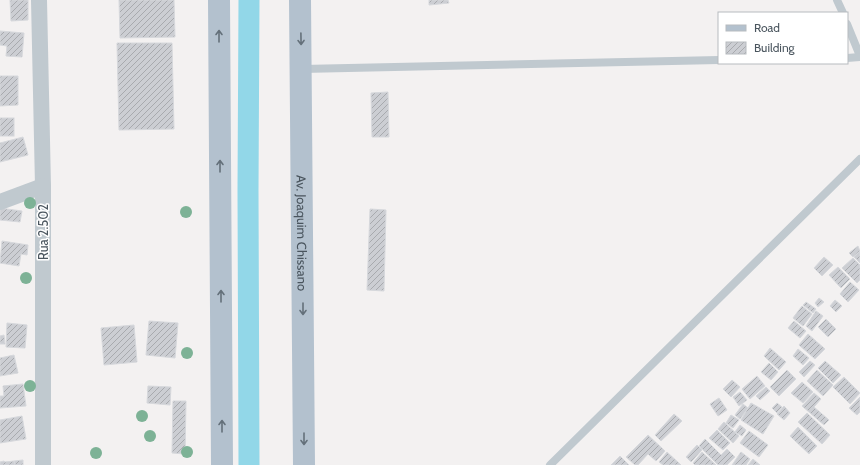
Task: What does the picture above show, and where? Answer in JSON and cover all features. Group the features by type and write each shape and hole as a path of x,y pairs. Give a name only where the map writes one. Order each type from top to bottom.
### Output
{"main road":[{"path":"218,0 222,465"},
{"name":"Av. Joaquim Chissano","path":"300,0 302,69 304,465"}],"street":[{"name":"Rua 2.502","path":"39,0 43,186 43,465"},
{"path":"0,202 43,186"}],"lane":[{"path":"837,0 843,12"},
{"path":"848,27 860,57 848,58"},
{"path":"302,69 718,60"},
{"path":"550,465 860,159"}],"building":[{"path":"10,0 28,0 28,20 11,21"},
{"path":"119,0 174,0 175,37 120,38"},
{"path":"429,0 448,0 449,3 429,5"},
{"path":"0,31 24,33 22,57 6,56 7,46 0,45"},
{"path":"117,43 172,43 174,129 119,130"},
{"path":"0,76 18,76 18,105 0,106"},
{"path":"388,92 389,137 372,137 371,93"},
{"path":"0,118 14,118 14,136 0,136"},
{"path":"23,137 28,155 0,162 0,143"},
{"path":"0,208 22,211 20,222 0,220"},
{"path":"370,209 386,210 384,291 367,290"},
{"path":"2,241 28,245 27,255 21,254 19,266 0,263"},
{"path":"858,246 860,251 853,257 849,253"},
{"path":"860,251 860,263 854,257"},
{"path":"824,257 833,265 822,276 814,268"},
{"path":"853,258 860,265 860,280 857,283 842,268"},
{"path":"838,267 850,279 841,288 829,275"},
{"path":"850,282 859,290 848,302 840,294"},
{"path":"819,298 824,302 818,307 815,303"},
{"path":"835,300 842,306 836,312 830,306"},
{"path":"806,302 816,309 813,313 803,305"},
{"path":"802,306 812,314 803,326 793,318"},
{"path":"816,311 823,316 812,331 806,326"},
{"path":"826,319 836,329 828,337 818,327"},
{"path":"149,321 178,323 175,358 146,355"},
{"path":"794,321 806,331 800,338 788,328"},
{"path":"7,323 27,325 25,348 6,347"},
{"path":"134,325 137,362 104,365 101,328"},
{"path":"808,334 825,349 815,359 799,345"},
{"path":"4,335 5,344 0,344 0,336"},
{"path":"770,348 786,362 779,370 764,356"},
{"path":"798,349 809,358 803,365 793,356"},
{"path":"14,355 18,373 0,376 0,358"},
{"path":"810,361 815,365 804,377 799,372"},
{"path":"825,361 841,375 833,383 818,368"},
{"path":"769,363 778,372 771,380 761,372"},
{"path":"787,370 796,379 779,396 770,387"},
{"path":"817,370 833,385 823,396 807,381"},
{"path":"757,376 765,386 750,399 742,389"},
{"path":"844,377 860,393 850,404 833,387"},
{"path":"732,380 740,387 731,397 723,389"},
{"path":"802,382 813,392 803,403 791,393"},
{"path":"23,384 26,406 0,408 0,396 4,396 3,386"},
{"path":"148,386 171,387 170,405 147,403"},
{"path":"766,387 770,391 760,400 756,396"},
{"path":"740,392 747,400 739,406 733,397"},
{"path":"814,393 821,399 814,407 829,420 824,425 802,406"},
{"path":"860,397 860,412 857,415 849,408"},
{"path":"719,398 727,410 718,416 710,404"},
{"path":"173,401 186,401 185,454 172,453"},
{"path":"751,403 774,416 763,434 741,420"},
{"path":"777,403 782,407 777,413 772,408"},
{"path":"743,404 748,408 740,419 735,415"},
{"path":"784,406 790,413 784,420 777,414"},
{"path":"807,413 830,435 822,444 798,422"},
{"path":"674,414 682,421 661,441 655,435"},
{"path":"731,415 739,420 733,428 726,423"},
{"path":"22,416 26,439 0,443 0,420"},
{"path":"724,422 739,436 733,443 718,429"},
{"path":"740,425 746,430 742,436 735,432"},
{"path":"798,427 817,446 809,454 790,436"},
{"path":"717,430 730,443 723,450 709,438"},
{"path":"749,431 768,445 759,457 740,443"},
{"path":"648,435 665,451 656,461 648,454 638,465 635,465 626,457"},
{"path":"705,439 721,455 727,449 735,457 727,465 718,465 699,446"},
{"path":"697,445 702,450 691,462 686,457"},
{"path":"667,452 681,465 663,465 659,462"},
{"path":"702,452 716,465 695,465 693,463"},
{"path":"741,452 750,459 746,465 732,465"},
{"path":"620,456 629,465 611,465"},
{"path":"753,459 760,465 748,465"},
{"path":"23,460 23,465 15,465 14,461"},
{"path":"14,461 15,465 0,465 0,462"}],"waterway":[{"path":"249,0 249,465"}]}
